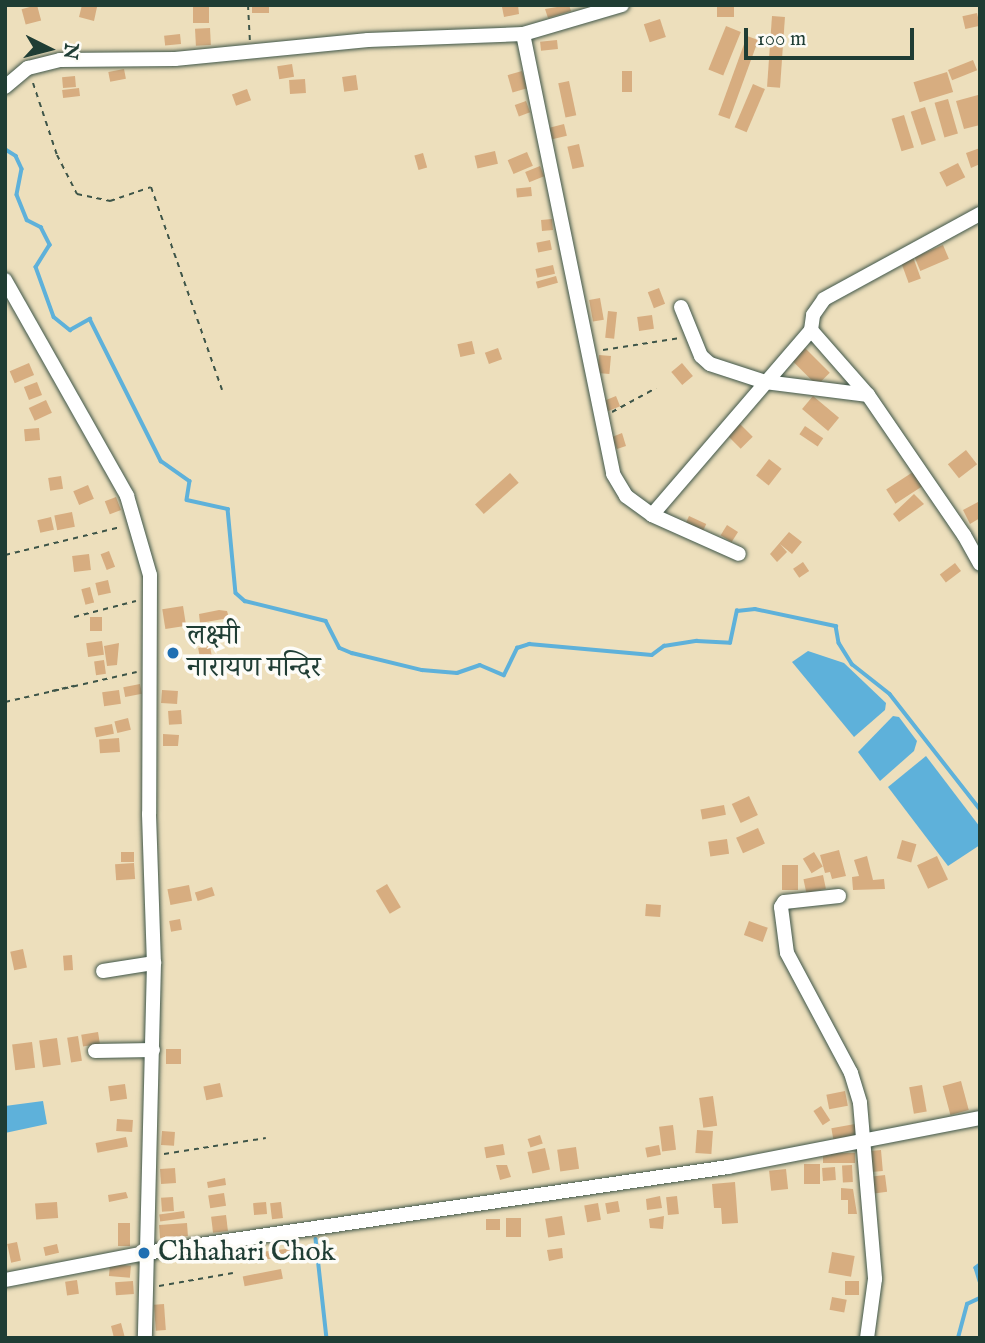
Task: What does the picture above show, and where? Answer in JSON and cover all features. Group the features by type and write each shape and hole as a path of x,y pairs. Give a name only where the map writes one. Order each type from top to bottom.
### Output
{"street":[{"path":"5,87 28,68 60,60 251,55 368,40 523,34 622,5"},
{"path":"523,34 591,352 613,474 626,496 652,515 739,554"},
{"path":"652,515 811,330 813,315 824,299 980,214"},
{"path":"5,280 127,496 150,575 154,963 145,1338"},
{"path":"681,307 693,341 710,363 765,382 868,395"},
{"path":"811,330 868,395 964,534 980,565"},
{"path":"839,896 784,902 781,907 787,953 854,1079 866,1141 875,1279 867,1338"},
{"path":"103,971 154,963"},
{"path":"95,1051 153,1050"},
{"path":"5,1280 145,1253 728,1167 980,1118"}],"path":[{"path":"248,5 251,55"},
{"path":"28,68 57,155 77,194 110,201 151,187 222,390"},
{"path":"591,352 688,337 693,341"},
{"path":"602,418 656,388"},
{"path":"5,555 135,523"},
{"path":"74,617 150,597"},
{"path":"5,702 150,670"},
{"path":"149,1156 266,1138"},
{"path":"145,1288 233,1273"}],"water":[{"path":"808,651 844,663 886,703 885,710 854,737 792,662"},
{"path":"893,716 899,717 917,741 914,751 880,781 858,752"},
{"path":"926,756 980,827 980,845 948,866 888,787"},
{"path":"43,1101 47,1124 5,1133 5,1106"}],"building":[{"path":"37,5 41,20 26,25 22,9"},
{"path":"82,5 97,7 94,21 79,17"},
{"path":"193,5 209,5 209,23 193,23"},
{"path":"252,5 269,5 269,13 252,13"},
{"path":"518,5 519,14 504,17 502,7"},
{"path":"569,5 571,11 548,18 545,9"},
{"path":"717,5 734,5 734,17 717,17"},
{"path":"977,13 980,26 965,29 962,16"},
{"path":"772,16 785,17 780,88 767,87"},
{"path":"660,19 666,37 650,42 644,24"},
{"path":"726,26 741,32 723,76 708,70"},
{"path":"210,28 211,45 196,46 195,29"},
{"path":"180,34 181,44 165,46 164,36"},
{"path":"747,36 758,40 730,119 718,115"},
{"path":"557,40 558,49 541,51 540,42"},
{"path":"973,60 977,70 952,80 948,70"},
{"path":"292,64 294,77 279,79 277,66"},
{"path":"124,69 126,79 110,82 108,72"},
{"path":"522,71 527,88 513,92 508,75"},
{"path":"622,71 632,71 632,92 622,92"},
{"path":"947,72 953,92 920,102 914,82"},
{"path":"356,75 358,90 344,92 342,77"},
{"path":"75,76 76,87 63,88 62,77"},
{"path":"305,79 306,93 290,94 289,80"},
{"path":"569,81 576,115 566,118 558,83"},
{"path":"753,84 765,89 747,132 735,127"},
{"path":"79,88 80,96 63,98 62,90"},
{"path":"247,89 251,100 236,106 232,94"},
{"path":"978,95 980,125 964,129 956,101"},
{"path":"948,99 958,134 944,137 935,103"},
{"path":"526,101 530,112 519,116 515,105"},
{"path":"925,107 936,140 922,145 911,112"},
{"path":"904,115 914,148 902,151 892,119"},
{"path":"564,124 567,136 552,139 549,128"},
{"path":"579,144 584,166 572,169 567,147"},
{"path":"980,148 980,164 971,168 966,153"},
{"path":"495,151 498,164 477,168 475,156"},
{"path":"527,152 533,166 514,174 508,160"},
{"path":"423,153 427,167 418,170 414,155"},
{"path":"958,163 965,177 947,187 939,173"},
{"path":"540,166 544,176 529,182 525,172"},
{"path":"531,187 532,196 517,198 516,189"},
{"path":"552,219 553,230 542,231 541,220"},
{"path":"550,240 552,250 538,252 536,243"},
{"path":"943,245 949,259 920,271 914,257"},
{"path":"913,257 921,279 909,283 901,261"},
{"path":"553,265 555,274 537,278 535,269"},
{"path":"556,276 558,283 538,289 536,282"},
{"path":"659,288 665,304 654,308 648,292"},
{"path":"600,298 604,320 593,322 589,300"},
{"path":"608,311 617,312 614,339 605,338"},
{"path":"652,315 654,329 639,331 637,317"},
{"path":"472,341 475,354 460,357 457,344"},
{"path":"498,348 502,359 489,364 485,353"},
{"path":"805,348 830,373 817,385 792,361"},
{"path":"599,355 611,356 609,374 597,373"},
{"path":"29,363 34,375 15,383 10,371"},
{"path":"682,363 693,376 682,385 671,372"},
{"path":"37,382 42,395 29,400 24,387"},
{"path":"616,396 620,406 607,411 603,401"},
{"path":"813,396 839,418 828,431 802,409"},
{"path":"46,400 52,413 35,421 29,408"},
{"path":"740,424 753,437 741,449 728,436"},
{"path":"805,426 823,438 818,447 799,434"},
{"path":"39,428 40,440 25,441 24,429"},
{"path":"622,433 626,446 617,449 612,437"},
{"path":"966,450 977,464 959,478 948,464"},
{"path":"769,459 782,469 769,485 756,476"},
{"path":"913,472 922,486 895,504 886,489"},
{"path":"510,473 519,483 484,514 475,504"},
{"path":"61,476 63,489 50,491 48,478"},
{"path":"88,485 94,499 79,505 73,491"},
{"path":"914,494 924,504 899,522 893,514"},
{"path":"116,497 121,510 110,514 105,501"},
{"path":"978,502 980,518 970,524 963,510"},
{"path":"72,512 75,527 57,530 54,515"},
{"path":"689,516 706,524 703,531 686,523"},
{"path":"51,517 54,530 40,533 37,520"},
{"path":"727,525 738,532 732,542 721,535"},
{"path":"789,532 802,542 792,554 780,544 787,552 777,562 770,554"},
{"path":"109,551 115,567 107,570 101,554"},
{"path":"89,554 91,570 74,572 72,556"},
{"path":"803,562 809,571 799,578 793,569"},
{"path":"955,563 961,571 946,582 940,574"},
{"path":"108,580 111,593 98,596 95,583"},
{"path":"90,587 94,602 85,605 81,589"},
{"path":"183,606 186,626 165,629 162,609"},
{"path":"227,611 229,618 200,623 199,614"},
{"path":"90,617 102,617 102,631 90,631"},
{"path":"102,641 104,655 88,657 86,643"},
{"path":"119,643 117,665 107,666 104,646"},
{"path":"210,646 212,657 200,659 198,648"},
{"path":"104,660 106,674 96,675 94,661"},
{"path":"140,684 142,694 125,697 123,687"},
{"path":"119,690 121,704 104,706 102,692"},
{"path":"162,690 178,691 177,704 161,703"},
{"path":"181,710 182,724 169,725 168,711"},
{"path":"128,718 131,730 117,733 114,721"},
{"path":"112,724 114,734 96,737 94,727"},
{"path":"163,734 179,735 178,746 163,746"},
{"path":"119,738 120,752 100,753 99,739"},
{"path":"749,796 758,815 741,823 732,804"},
{"path":"724,805 726,815 702,819 700,810"},
{"path":"758,828 765,844 743,853 736,838"},
{"path":"727,839 729,854 710,856 708,842"},
{"path":"902,840 916,844 911,862 897,858"},
{"path":"839,850 846,876 832,879 830,872 825,873 820,855"},
{"path":"121,852 134,852 134,862 121,862"},
{"path":"814,852 823,867 812,873 803,859"},
{"path":"867,856 873,880 884,879 885,889 853,890 852,877 859,876 854,860"},
{"path":"937,856 948,880 928,889 917,865"},
{"path":"134,863 135,879 116,880 115,864"},
{"path":"782,865 798,865 798,890 782,890"},
{"path":"823,875 826,889 806,893 803,879"},
{"path":"387,884 401,907 390,914 376,891"},
{"path":"189,885 192,901 170,905 167,889"},
{"path":"212,887 215,896 198,901 195,893"},
{"path":"646,904 661,905 660,917 645,916"},
{"path":"180,919 182,930 171,932 169,921"},
{"path":"749,921 768,928 763,942 744,935"},
{"path":"23,949 27,968 14,970 10,952"},
{"path":"72,955 73,970 64,971 63,956"},
{"path":"98,1032 100,1044 83,1047 81,1035"},
{"path":"78,1036 82,1061 71,1062 67,1038"},
{"path":"57,1038 61,1065 43,1067 39,1041"},
{"path":"32,1042 35,1068 15,1070 12,1044"},
{"path":"166,1049 181,1049 181,1064 166,1064"},
{"path":"961,1081 969,1110 950,1115 943,1086"},
{"path":"220,1083 223,1097 206,1100 203,1087"},
{"path":"125,1084 127,1099 110,1101 108,1086"},
{"path":"922,1085 927,1112 914,1114 909,1087"},
{"path":"845,1091 848,1106 829,1109 826,1095"},
{"path":"713,1096 717,1126 703,1128 699,1098"},
{"path":"821,1106 830,1120 823,1125 813,1111"},
{"path":"117,1119 133,1120 132,1132 116,1131"},
{"path":"855,1124 857,1135 833,1139 831,1128"},
{"path":"673,1125 676,1150 662,1152 659,1127"},
{"path":"697,1130 713,1131 711,1154 695,1153"},
{"path":"162,1131 175,1132 174,1146 161,1145"},
{"path":"540,1135 543,1144 530,1148 528,1139"},
{"path":"126,1137 128,1147 97,1153 96,1143"},
{"path":"503,1144 505,1155 486,1158 484,1147"},
{"path":"659,1145 661,1155 647,1157 645,1148"},
{"path":"576,1147 579,1169 560,1171 557,1150"},
{"path":"545,1148 550,1169 532,1173 527,1152"},
{"path":"881,1150 883,1171 872,1172 870,1151"},
{"path":"823,1153 855,1153 855,1163 823,1163"},
{"path":"804,1164 820,1164 820,1184 804,1184"},
{"path":"496,1165 507,1165 511,1177 500,1180"},
{"path":"852,1165 853,1182 843,1183 842,1166"},
{"path":"835,1167 836,1180 823,1181 822,1168"},
{"path":"175,1168 176,1183 161,1184 160,1169"},
{"path":"786,1169 788,1189 771,1191 769,1171"},
{"path":"885,1175 887,1192 874,1193 872,1177"},
{"path":"225,1178 226,1185 208,1188 207,1182"},
{"path":"735,1182 738,1223 722,1224 721,1208 714,1208 712,1184"},
{"path":"841,1188 853,1189 857,1214 848,1214 848,1200 841,1200"},
{"path":"126,1192 128,1198 109,1202 108,1195"},
{"path":"224,1193 226,1206 210,1208 208,1196"},
{"path":"660,1196 662,1208 647,1210 646,1199"},
{"path":"677,1196 679,1214 668,1215 666,1197"},
{"path":"173,1197 174,1211 162,1212 161,1198"},
{"path":"618,1201 620,1212 607,1214 605,1203"},
{"path":"57,1202 58,1218 36,1219 35,1204"},
{"path":"266,1202 267,1214 254,1215 253,1203"},
{"path":"281,1202 283,1218 272,1219 270,1203"},
{"path":"598,1203 601,1220 587,1222 584,1205"},
{"path":"184,1211 185,1218 160,1221 159,1214"},
{"path":"226,1215 228,1231 213,1233 211,1217"},
{"path":"562,1216 565,1235 548,1237 545,1219"},
{"path":"664,1216 663,1229 650,1228 649,1219"},
{"path":"506,1218 521,1218 521,1237 506,1237"},
{"path":"486,1219 500,1219 500,1230 486,1230"},
{"path":"118,1223 130,1223 130,1246 118,1246"},
{"path":"187,1223 188,1236 160,1238 159,1225"},
{"path":"17,1242 21,1261 11,1263 7,1244"},
{"path":"57,1244 59,1253 45,1256 43,1247"},
{"path":"293,1248 294,1256 264,1260 263,1252"},
{"path":"562,1248 563,1258 549,1261 547,1250"},
{"path":"832,1252 855,1256 851,1277 828,1273"},
{"path":"110,1264 131,1266 130,1278 109,1276"},
{"path":"281,1269 283,1279 245,1286 243,1276"},
{"path":"77,1280 79,1294 67,1296 65,1282"},
{"path":"133,1281 134,1294 116,1295 115,1282"},
{"path":"845,1281 859,1281 859,1295 845,1295"},
{"path":"832,1297 847,1300 844,1313 830,1310"},
{"path":"164,1304 166,1330 156,1331 154,1305"},
{"path":"121,1323 125,1338 114,1338 111,1326"}],"waterway":[{"path":"5,149 16,156 22,169 17,195 27,220 41,227 50,245 36,267 54,317 70,330 90,319 161,461 190,481 187,500 228,509 236,593 245,601 326,621 340,648 352,653 422,670 457,673 480,665 504,675 517,648 529,644 652,655 664,646 697,641 730,643 737,611 755,609 836,626 839,643 852,664 890,694 980,809"},
{"path":"316,1239 327,1338"},
{"path":"980,1265 976,1268 980,1281"},
{"path":"958,1338 967,1304 980,1298"}],"place":[{"name":"लक्ष्मी नारायण मन्दिर","path":"173,653"},
{"name":"Chhahari Chok","path":"144,1253"}]}
